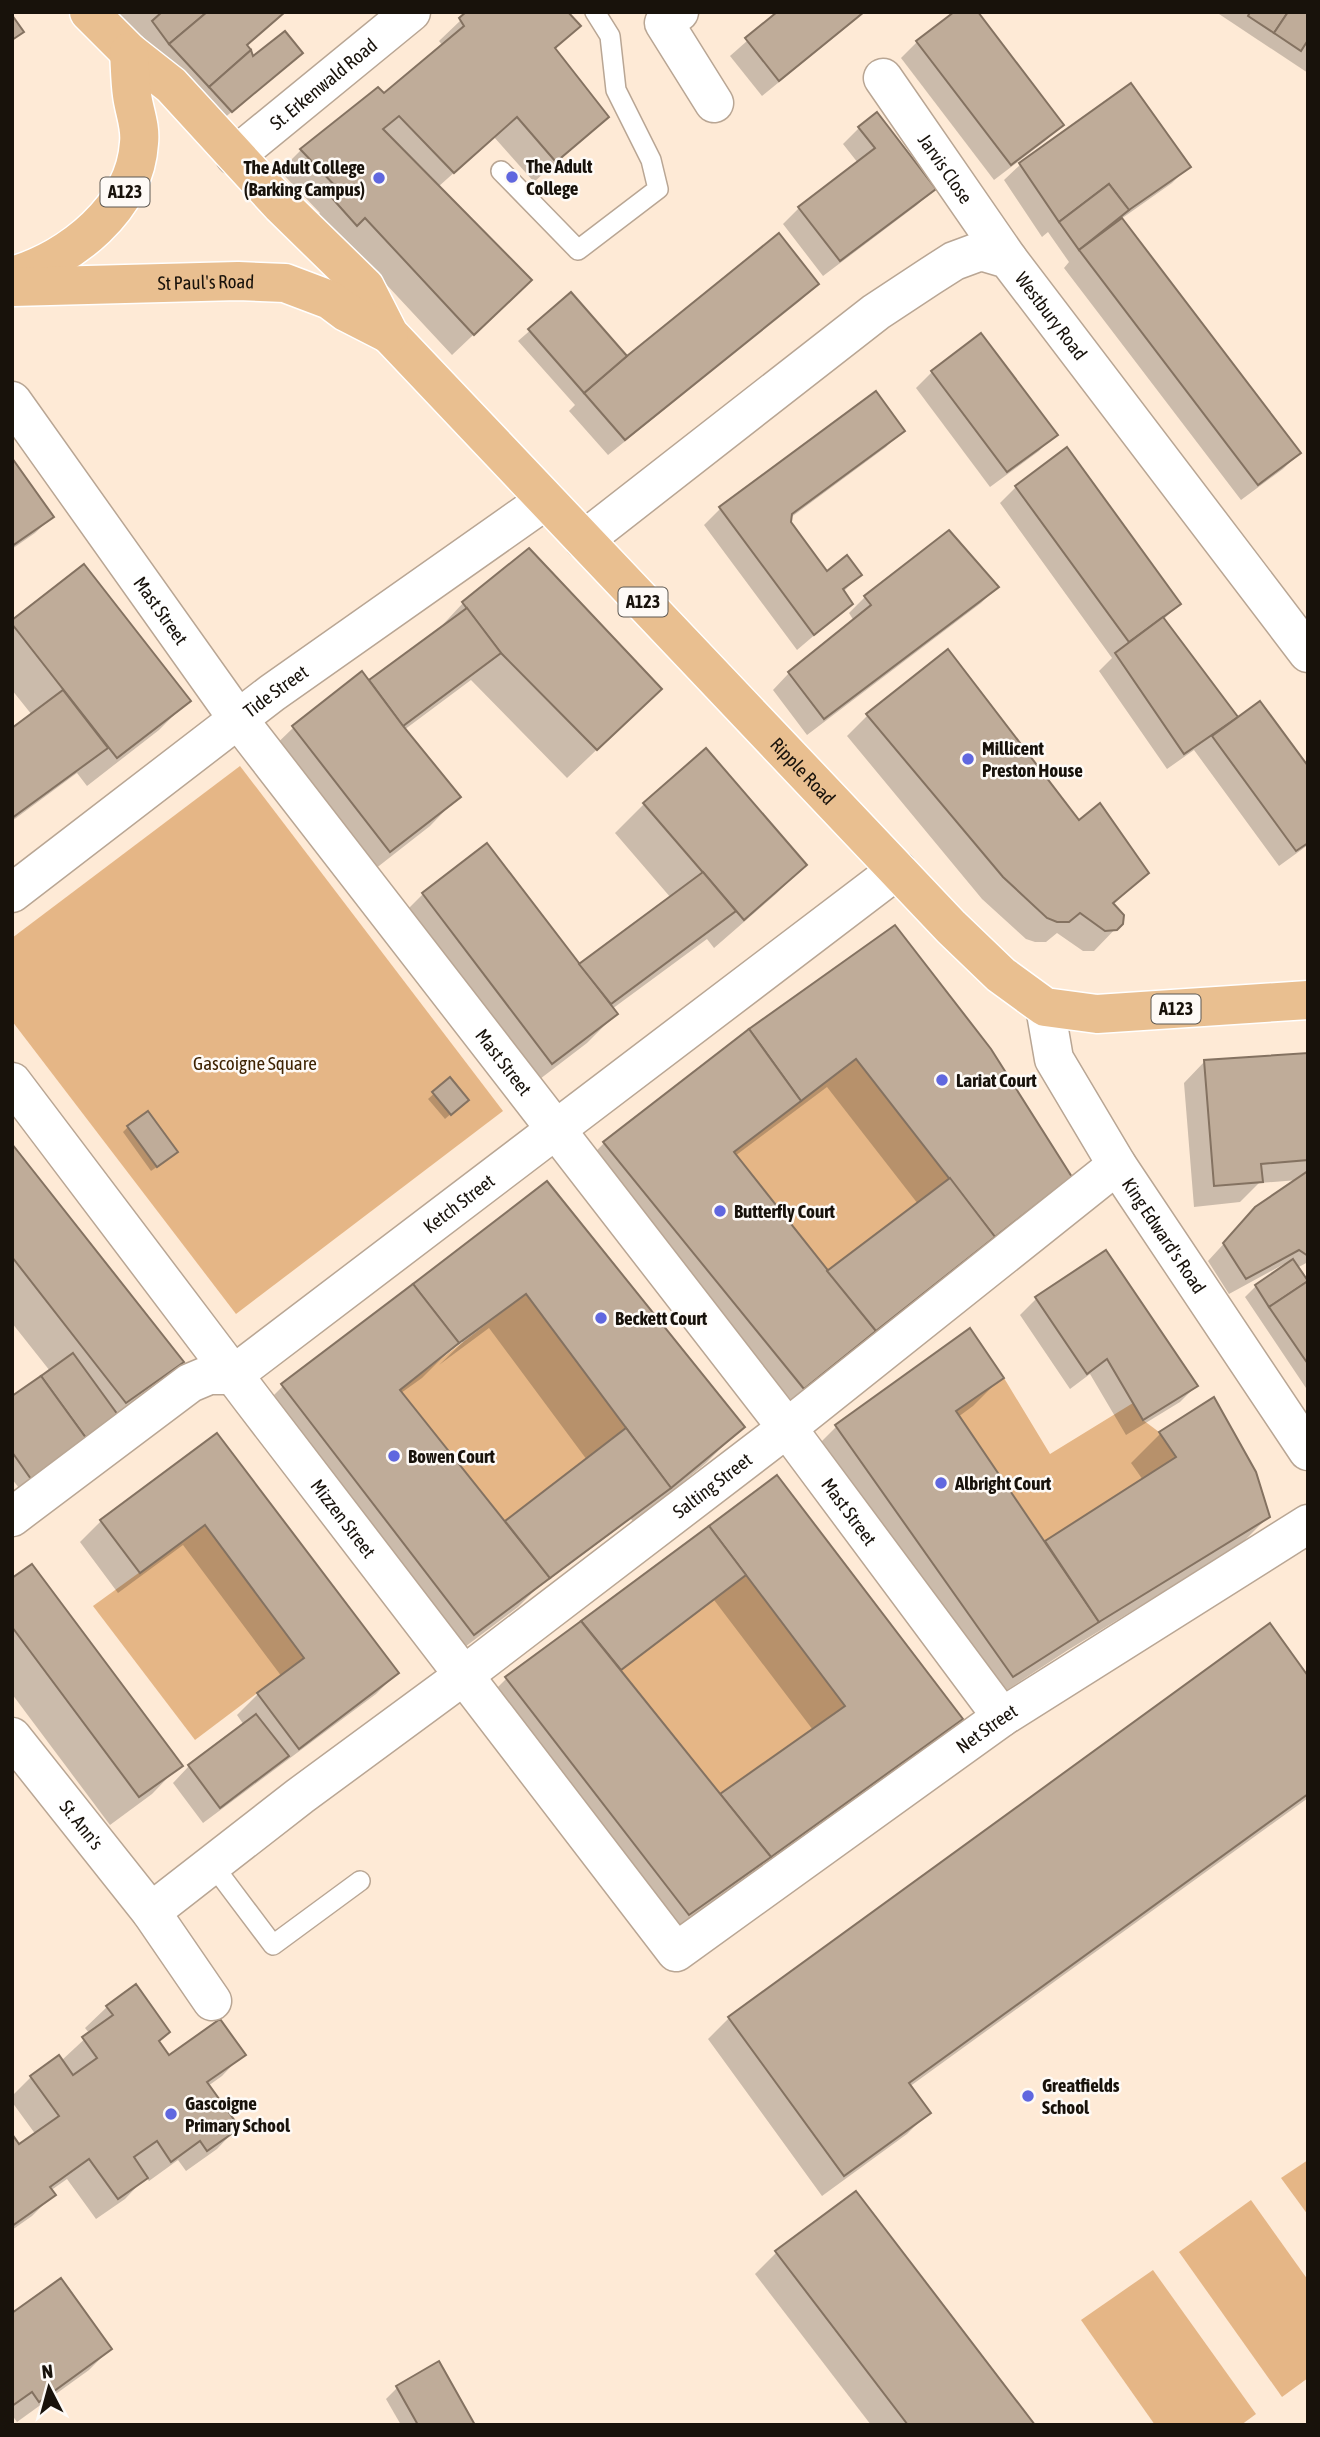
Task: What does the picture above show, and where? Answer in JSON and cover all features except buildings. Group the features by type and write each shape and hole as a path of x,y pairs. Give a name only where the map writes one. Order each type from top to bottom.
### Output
{"main road":[{"name":"A123","path":"89,12 95,21 129,52 171,85 235,156 365,287 389,334"},
{"name":"A123","path":"12,276 66,252 101,223 123,195 138,158 140,140 132,97 129,52"},
{"name":"St Paul's Road","path":"12,287 238,281 285,283 330,300 346,312 389,334"},
{"name":"Ripple Road","path":"389,334 951,927 1001,975 1045,1007 1097,1014 1308,1000"}],"street":[{"name":"St. Erkenwald Road","path":"235,156 411,12"},
{"path":"678,12 664,23 714,103"},
{"name":"Jarvis Close","path":"883,78 1008,259"},
{"name":"Westbury Road","path":"584,540 876,312 954,261 981,251 1008,259 1308,653"},
{"name":"Mast Street","path":"12,401 238,719 787,1428 1002,1717"},
{"name":"Tide Street","path":"12,893 272,693 546,499"},
{"name":"Ketch Street","path":"233,1375 897,870"},
{"name":"King Edward's Road","path":"1045,1007 1054,1059 1117,1165 1308,1451"},
{"name":"Mizzen Street","path":"12,1082 676,1952"},
{"name":"Salting Street","path":"212,1864 787,1428 1117,1165"},
{"path":"12,1517 190,1383 209,1375 233,1375"},
{"name":"Net Street","path":"676,1952 1002,1717 1308,1524"},
{"name":"St. Ann's","path":"12,1737 151,1912 212,2001"},
{"path":"151,1912 212,1864"}],"lane":[{"path":"501,171 578,250 658,189 651,160 617,90 610,36 595,12"},
{"path":"212,1864 273,1945 360,1881"}],"green space":[{"name":"Gascoigne Square","path":"240,766 503,1111 236,1314 12,1021 12,938"},
{"path":"856,1059 950,1178 827,1271 734,1152"},
{"path":"526,1294 626,1428 505,1521 400,1390"},
{"path":"1004,1378 1050,1454 1133,1403 1143,1420 1159,1432 1176,1457 1045,1541 956,1411"},
{"path":"205,1525 304,1658 195,1740 93,1606"},
{"path":"746,1575 845,1706 720,1794 621,1670"},
{"path":"1308,2160 1308,2215 1281,2178"},
{"path":"1251,2200 1308,2280 1308,2378 1282,2397 1179,2252"},
{"path":"1153,2270 1256,2414 1241,2425 1155,2425 1081,2320"}],"place":[{"name":"The Adult College","path":"512,177"},
{"name":"The Adult College (Barking Campus)","path":"379,178"},
{"name":"Millicent Preston House","path":"968,759"},
{"name":"Lariat Court","path":"942,1080"},
{"name":"Butterfly Court","path":"720,1211"},
{"name":"Beckett Court","path":"601,1318"},
{"name":"Bowen Court","path":"394,1456"},
{"name":"Albright Court","path":"941,1483"},
{"name":"Greatfields School","path":"1028,2096"},
{"name":"Gascoigne Primary School","path":"171,2114"}]}
